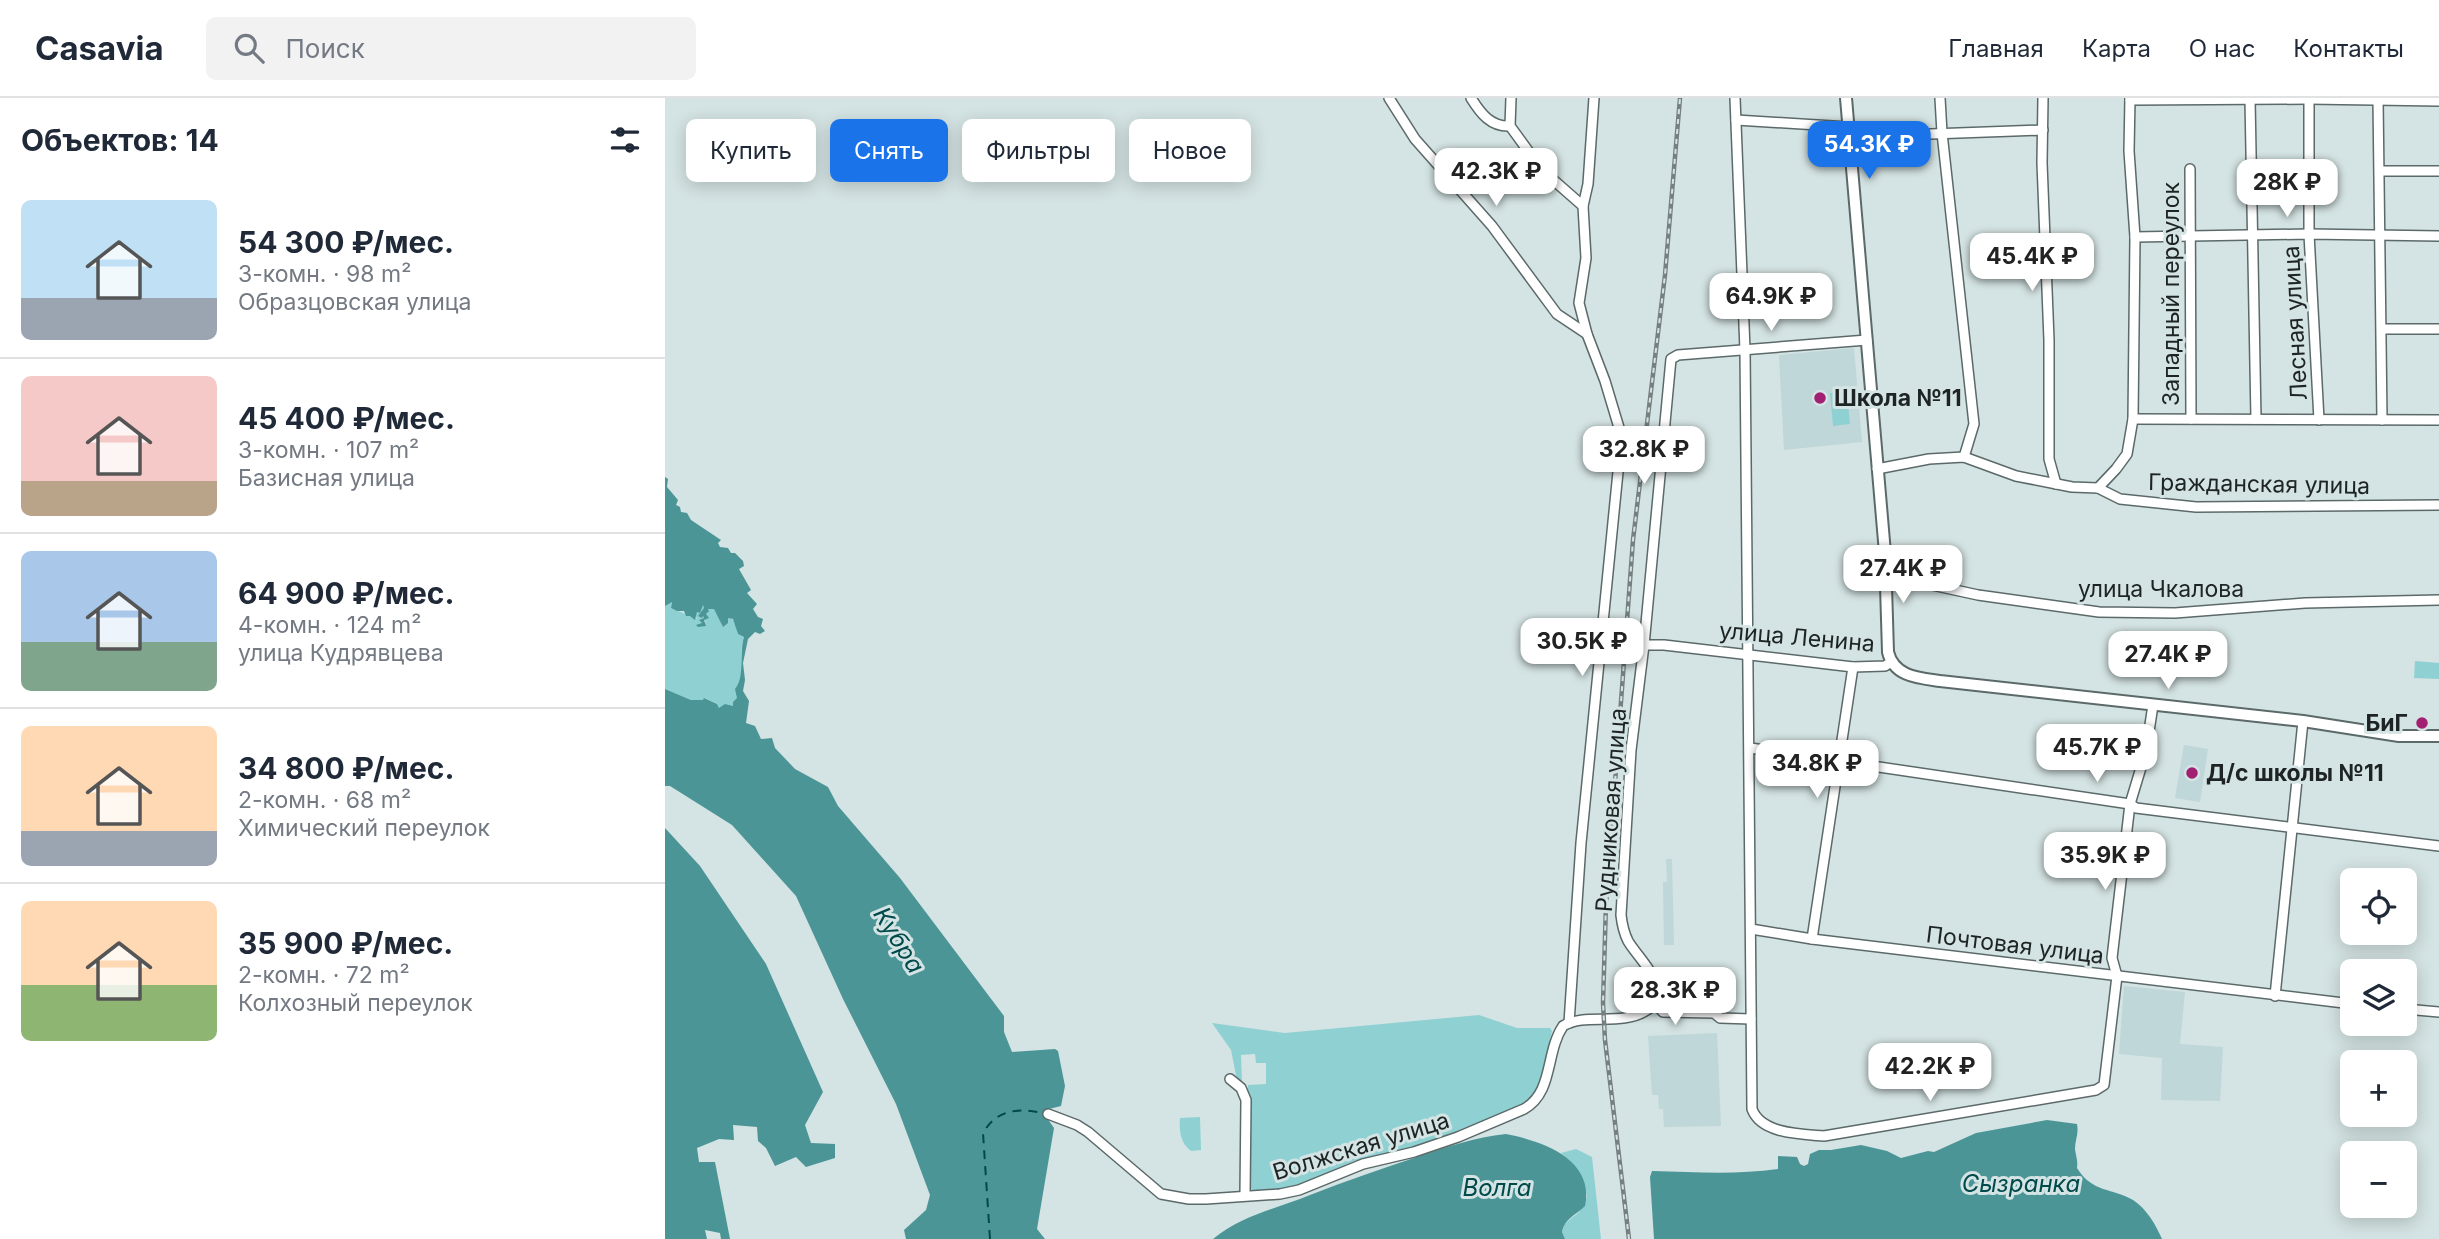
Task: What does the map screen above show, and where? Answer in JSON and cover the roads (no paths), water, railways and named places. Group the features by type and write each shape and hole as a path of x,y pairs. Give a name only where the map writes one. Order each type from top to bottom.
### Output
{"main road":[{"path":"1846,98 1891,662"},
{"name":"улица Ленина","path":"1891,662 1898,671 1922,678 2303,721 2399,736 2439,736"}],"street":[{"path":"1389,98 1415,139 1492,226 1557,314 1587,334"},
{"path":"1471,98 1487,119 1498,127 1510,126"},
{"path":"1511,98 1510,126 1542,170 1583,205"},
{"path":"1594,98 1588,184 1583,205 1586,258 1579,303 1619,431 1620,452 1583,829 1569,1023 1639,1015 1655,1003 1663,1012 1714,1013 1720,1018 1751,1019"},
{"path":"1735,98 1745,350 1751,748 1752,1109 1757,1119 1763,1124 1795,1133 1824,1136 2097,1090 2104,1085 2117,976 2112,958 2130,804 2146,751 2153,705"},
{"path":"1940,98 1974,424 1964,457"},
{"path":"2043,98 2049,459 2056,484"},
{"path":"2098,488 2127,454 2133,419 2135,237 2129,151 2130,99 2309,98 2439,101"},
{"name":"Лесная улица","path":"2309,98 2309,234 2319,420"},
{"path":"2251,99 2251,234 2256,419"},
{"path":"2378,99 2382,420"},
{"path":"1736,120 1849,132 2043,130"},
{"name":"Западный переулок","path":"2190,169 2191,419"},
{"path":"2380,171 2439,171"},
{"path":"2135,237 2251,234 2439,236"},
{"path":"2382,329 2439,329"},
{"path":"1745,350 1867,340"},
{"name":"Рудниковая улица","path":"1655,1003 1658,996 1656,982 1628,941 1621,915 1631,750 1644,645 1671,359 1673,355 1745,350"},
{"path":"2133,419 2439,420"},
{"name":"Гражданская улица","path":"1877,469 1929,459 1964,457 2016,476 2056,484 2098,488 2120,499 2196,507 2439,505"},
{"name":"улица Чкалова","path":"1886,575 1979,595 2099,612 2175,613 2305,603 2439,600"},
{"name":"улица Ленина","path":"1644,645 1853,667 1885,666 1891,662"},
{"path":"1812,939 1853,667"},
{"path":"2275,996 2303,721"},
{"path":"1751,748 2130,804 2136,808 2439,846"},
{"name":"Почтовая улица","path":"1751,929 1812,939 2340,1002"},
{"path":"2417,1010 2439,1012"},
{"name":"Волжская улица","path":"1048,1114 1088,1132 1161,1194 1189,1199 1280,1194 1299,1190 1363,1164 1414,1152 1458,1137 1524,1109 1540,1095 1555,1040 1563,1026 1569,1023"},
{"path":"1230,1079 1241,1088 1246,1100 1245,1195"}],"water":[{"name":"Кубра","path":"665,477 668,479 667,487 678,500 676,505 681,512 687,513 691,520 721,540 718,543 720,547 728,548 743,561 744,566 739,569 751,590 747,593 757,604 753,609 758,617 763,619 761,626 765,631 760,634 755,632 748,639 743,663 743,691 749,701 746,723 755,726 761,739 772,738 775,748 795,769 828,787 838,806 900,878 1004,1016 1004,1032 1012,1052 1058,1051 1065,1086 1061,1106 1049,1109 1047,1118 1054,1128 1037,1229 1045,1239 906,1239 904,1230 926,1210 930,1195 896,1104 843,999 796,896 732,825 670,786 665,786 665,689 691,700 704,698 717,704 719,708 725,704 733,706 737,698 735,689 740,679 744,637 738,634 733,619 728,618 728,623 723,627 714,609 708,609 706,614 709,618 704,620 706,626 698,627 696,625 702,623 699,620 704,618 698,616 704,608 703,605 695,620 686,616 684,611 671,608 672,602 665,606"},
{"path":"665,828 700,866 766,964 823,1092 805,1125 811,1143 835,1144 835,1158 806,1167 796,1157 775,1166 766,1148 758,1141 757,1127 733,1125 734,1140 719,1139 697,1148 699,1162 715,1162 730,1239 721,1239 720,1233 705,1230 707,1239 665,1239"},
{"name":"Сызранка","path":"2047,1120 2077,1124 2077,1168 2089,1182 2138,1203 2150,1217 2162,1239 1654,1239 1650,1177 1652,1171 1762,1171 1778,1169 1778,1156 1797,1157 1804,1166 1808,1164 1810,1154 1819,1150 1861,1145 1887,1151 1901,1158 1934,1152 1976,1133"},
{"name":"Волга","path":"1506,1134 1549,1147 1574,1164 1582,1176 1586,1190 1585,1206 1566,1223 1562,1232 1565,1239 1213,1239 1247,1218 1350,1180 1461,1143"}],"railway":[{"path":"1629,1239 1605,1040 1603,1003 1606,904 1633,540 1665,275 1680,98"}],"place":[{"name":"Школа №11","path":"1820,398"},
{"name":"БиГ","path":"2422,723"},
{"name":"Д/с школы №11","path":"2192,773"}]}
